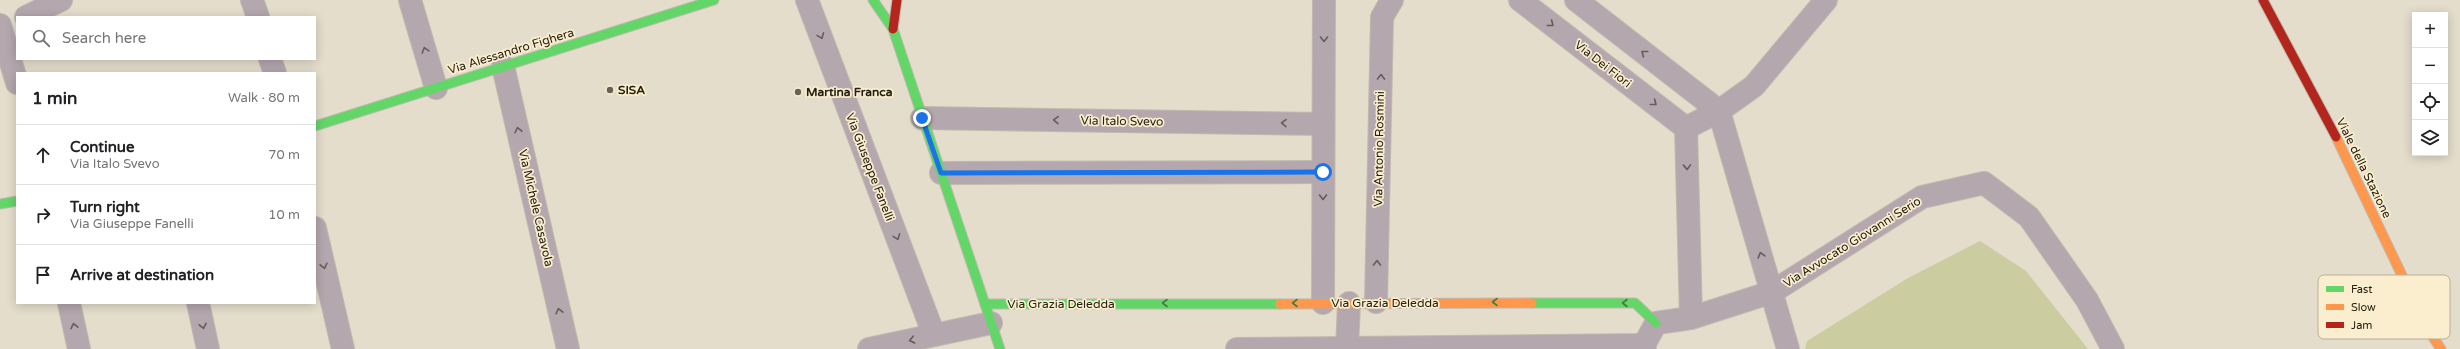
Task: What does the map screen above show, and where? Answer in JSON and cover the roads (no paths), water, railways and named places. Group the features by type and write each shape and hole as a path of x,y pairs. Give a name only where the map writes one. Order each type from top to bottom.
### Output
{"street":[{"path":"28,16 61,0"},
{"path":"252,0 258,16"},
{"path":"410,0 436,88"},
{"name":"Via Alessandro Fighera","path":"316,126 714,0"},
{"name":"Via Giuseppe Fanelli","path":"807,0 934,335"},
{"path":"873,0 893,29 1000,349"},
{"path":"893,29 897,0"},
{"path":"1323,303 1324,0"},
{"name":"Via Antonio Rosmini","path":"1376,302 1382,17 1392,0"},
{"name":"Via Dei Fiori","path":"1520,0 1686,128"},
{"path":"1576,0 1719,111 1788,349"},
{"path":"1691,318 1686,128 1719,111 1754,86 1826,0"},
{"name":"Viale della Stazione","path":"2263,0 2336,137 2402,275"},
{"path":"7,25 16,77"},
{"path":"270,60 275,72"},
{"name":"Via Michele Casavola","path":"503,66 568,349"},
{"name":"Via Italo Svevo","path":"922,118 1323,124"},
{"path":"941,173 1323,172"},
{"name":"Via Avvocato Giovanni Serio","path":"1772,292 1922,197 1984,183 2029,217 2087,300 2113,349"},
{"path":"0,204 16,201"},
{"path":"316,232 343,349"},
{"path":"1237,349 1644,347 1656,323 1691,318 1772,292"},
{"name":"Via Grazia Deledda","path":"988,314 1376,302 1635,303 1656,323"},
{"path":"1347,348 1349,303"},
{"path":"69,304 78,349"},
{"path":"198,304 208,349"},
{"path":"869,349 934,335 988,314"},
{"name":"Viale della Stazione","path":"2434,339 2441,349"}],"place":[{"name":"SISA","path":"610,90"},
{"name":"Martina Franca","path":"798,92"}]}
